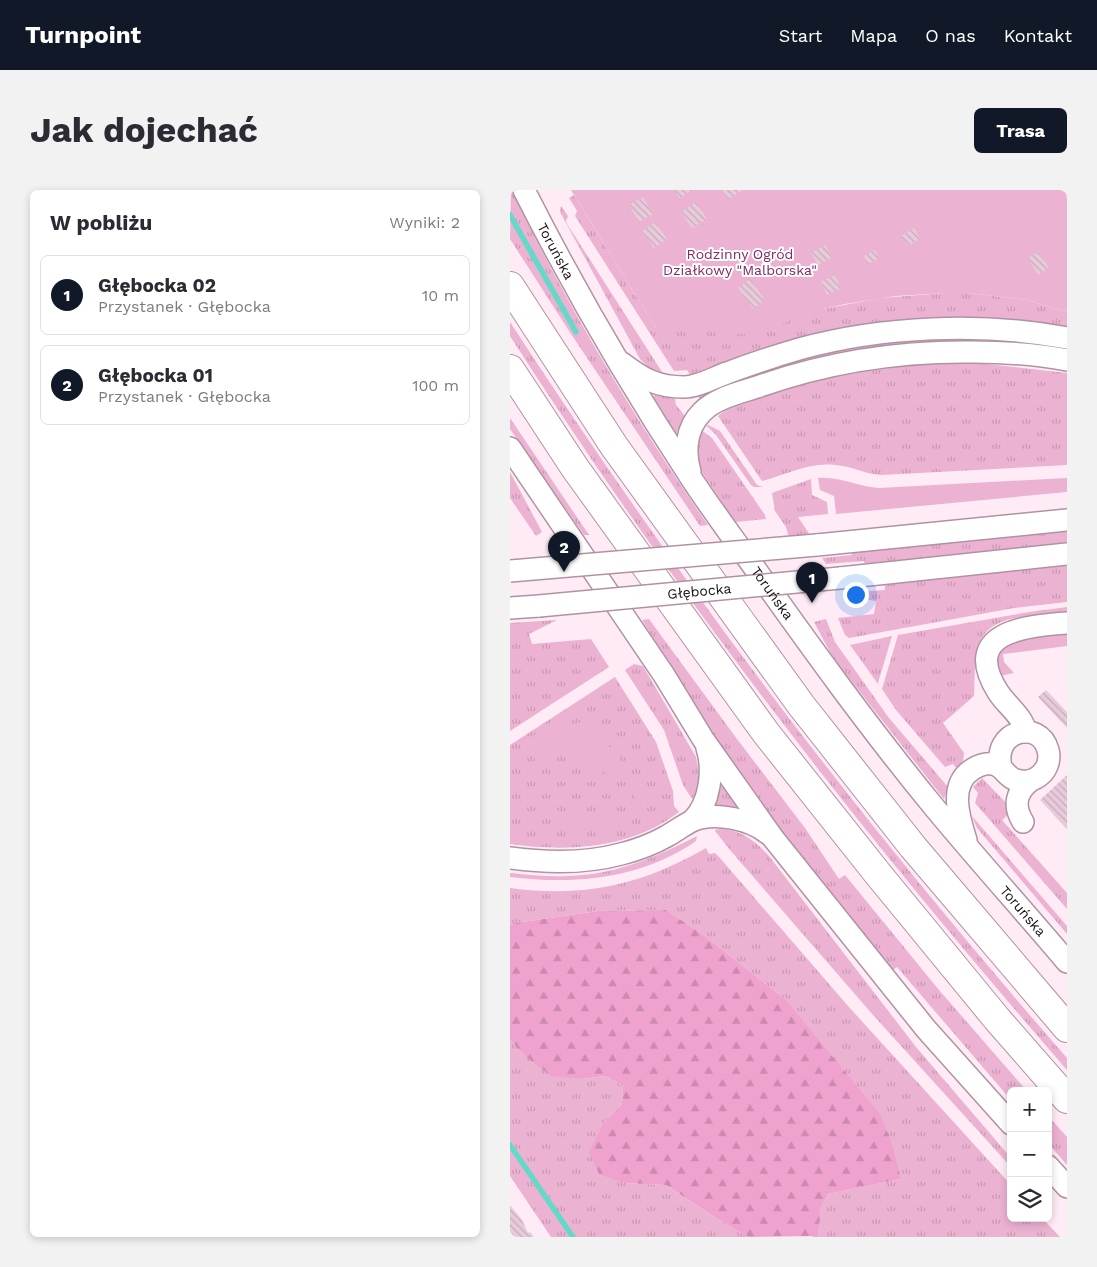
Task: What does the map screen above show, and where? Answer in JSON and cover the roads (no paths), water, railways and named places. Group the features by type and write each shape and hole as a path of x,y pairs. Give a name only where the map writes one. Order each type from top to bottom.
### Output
{"highway":[{"path":"510,286 614,446 802,705 913,848 1067,1028"},
{"path":"510,369 575,468 766,733 890,890 997,1019 1067,1099"}],"street":[{"name":"Toruńska","path":"524,190 553,248 615,357 692,479 784,610 934,808 1067,962"},
{"path":"615,357 642,377 658,385 686,387 804,348 864,336 933,329 976,328 1067,338"},
{"path":"692,479 687,461 686,446 696,420 702,412 716,402 798,373 852,361 928,353 1014,353 1067,360"},
{"path":"510,448 664,675 703,739 773,838 926,1029 1007,1120"},
{"path":"510,571 1067,520"},
{"name":"Głębocka","path":"510,608 840,578 1067,554"},
{"path":"1026,732 1023,722 1003,699 994,685 988,671 988,654 995,641 1009,632 1067,623"},
{"path":"1026,732 1039,737 1044,742 1048,754 1046,768 1037,778 1024,781 1010,778 1001,767 999,752 1006,739 1012,735 1026,732"},
{"path":"693,820 702,806 709,784 709,755 703,739"},
{"path":"970,849 959,814 958,793 960,783 969,772 980,766 992,764 1001,767"},
{"path":"1023,822 1019,816 1016,803 1020,790 1030,780"},
{"path":"510,858 559,862 604,858 651,844 693,820 714,817 736,819 758,826 773,838"},
{"path":"1052,1170 1067,1187"}],"waterway":[{"path":"510,215 576,332"},
{"path":"510,1145 573,1237"}],"place":[{"name":"Głębocka 01","path":"564,572"},
{"name":"Głębocka 02","path":"812,603"}],"park label":[{"name":"Rodzinny Ogród Działkowy \"Malborska\"","path":"740,262"}]}
